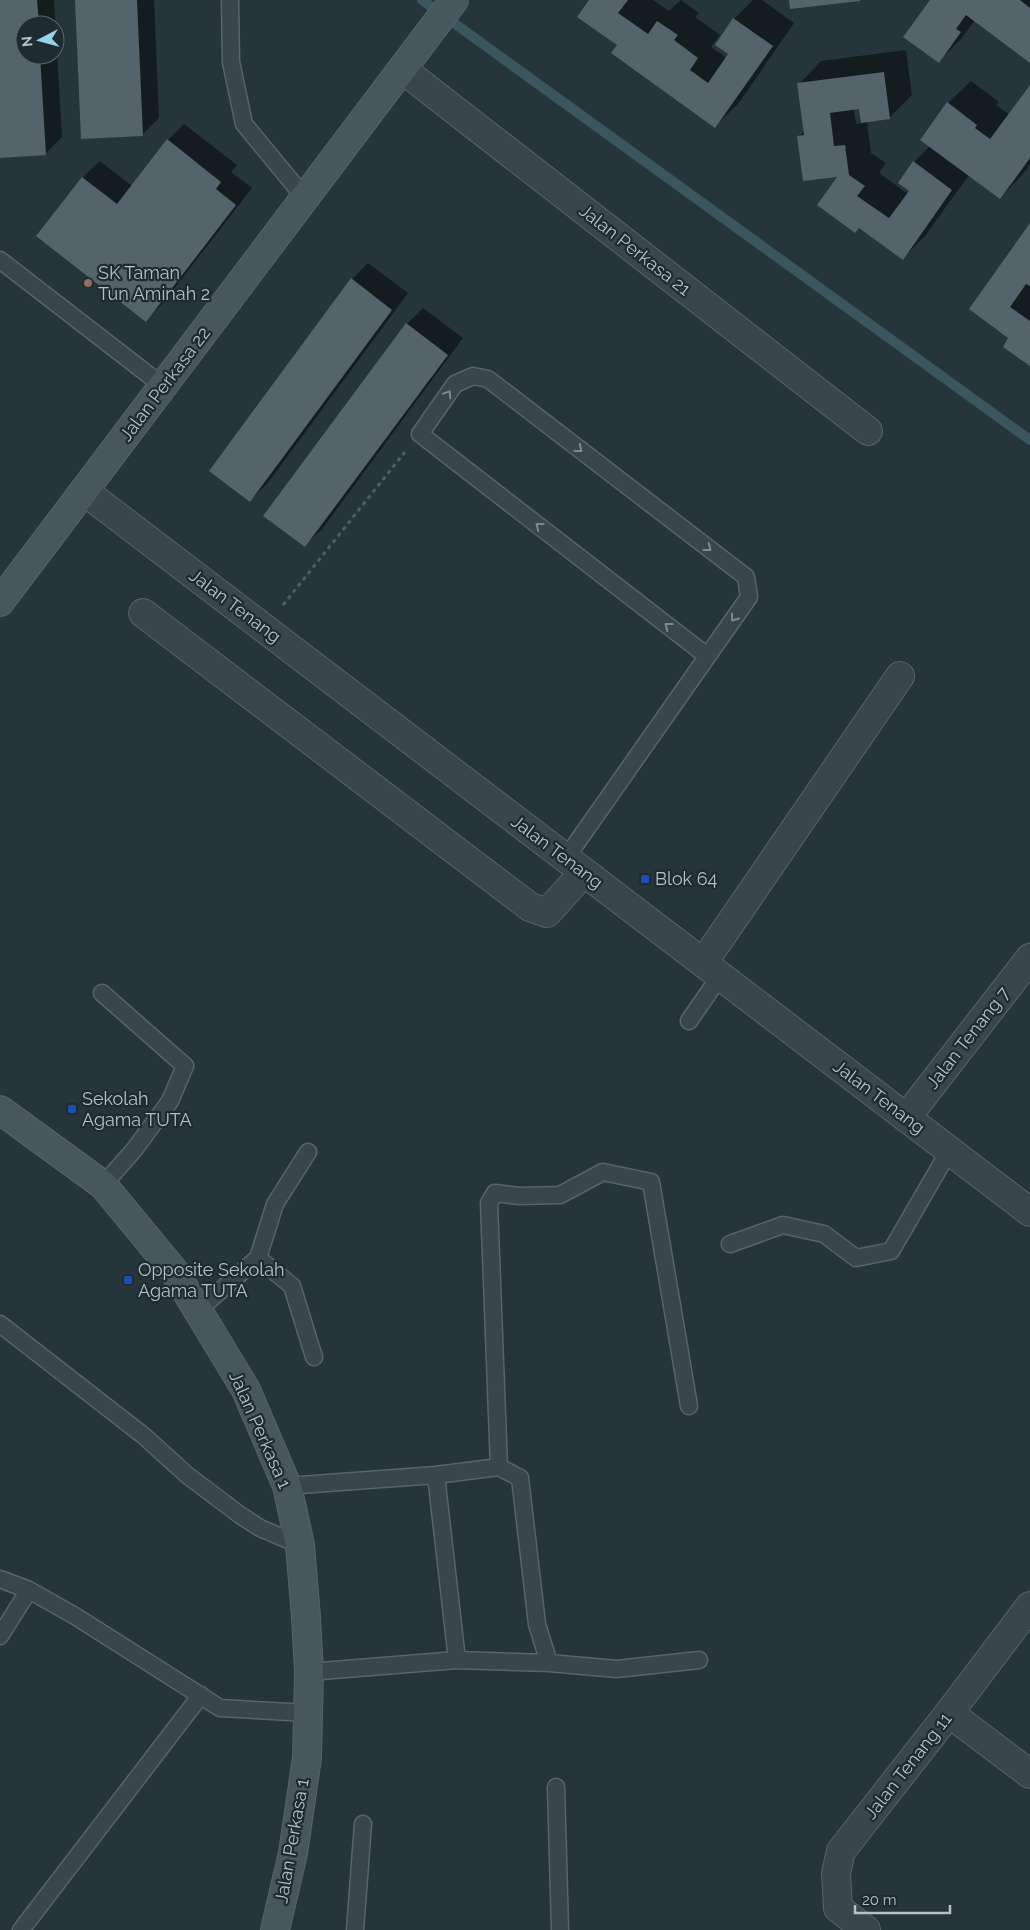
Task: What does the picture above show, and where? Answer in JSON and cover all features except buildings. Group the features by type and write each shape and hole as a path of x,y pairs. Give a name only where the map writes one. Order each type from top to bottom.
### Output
{"street":[{"name":"Jalan Perkasa 22","path":"0,602 454,0"},
{"name":"Jalan Perkasa 21","path":"402,69 868,431"},
{"name":"Jalan Tenang","path":"84,491 1030,1212"},
{"path":"143,613 530,907 547,913 575,865"},
{"path":"712,970 900,676"},
{"name":"Jalan Tenang 7","path":"906,1118 1030,958"},
{"name":"Jalan Perkasa 1","path":"0,1110 103,1185 174,1271 246,1390 287,1486 300,1545 309,1672 307,1758 294,1844 275,1930"},
{"name":"Jalan Tenang 11","path":"866,1930 838,1908 836,1873 841,1852 1030,1606"},
{"path":"949,1713 1030,1774"}],"lane":[{"path":"230,0 230,62 244,124 305,198"},
{"path":"0,260 163,386"},
{"path":"575,865 707,656 749,597 746,577 488,379 473,376 455,384 420,434 707,656"},
{"path":"689,1021 712,970"},
{"path":"102,993 185,1066 170,1100 134,1150 103,1185"},
{"path":"730,1244 784,1225 824,1234 856,1258 891,1251 949,1151"},
{"path":"198,1310 258,1258 275,1204 308,1152"},
{"path":"499,1467 488,1203 495,1193 519,1196 560,1195 603,1172 652,1182 689,1406"},
{"path":"258,1258 292,1286 314,1357"},
{"path":"0,1324 144,1436 187,1475 240,1515 260,1528 300,1545"},
{"path":"287,1486 436,1475 499,1467 520,1478 537,1624 548,1663"},
{"path":"436,1475 458,1660"},
{"path":"0,1579 29,1590 75,1616 220,1708 308,1713"},
{"path":"0,1636 29,1590"},
{"path":"309,1672 458,1660 548,1663 617,1669 699,1660"},
{"path":"21,1930 201,1695"},
{"path":"556,1787 560,1930"},
{"path":"355,1930 363,1824"}],"path":[{"path":"264,628 420,434"}],"waterway":[{"path":"422,0 1030,440"}],"place":[{"name":"SK Taman Tun Aminah 2","path":"88,283"},
{"name":"Blok 64","path":"645,879"},
{"name":"Sekolah Agama TUTA","path":"72,1109"},
{"name":"Opposite Sekolah Agama TUTA","path":"128,1280"}]}
